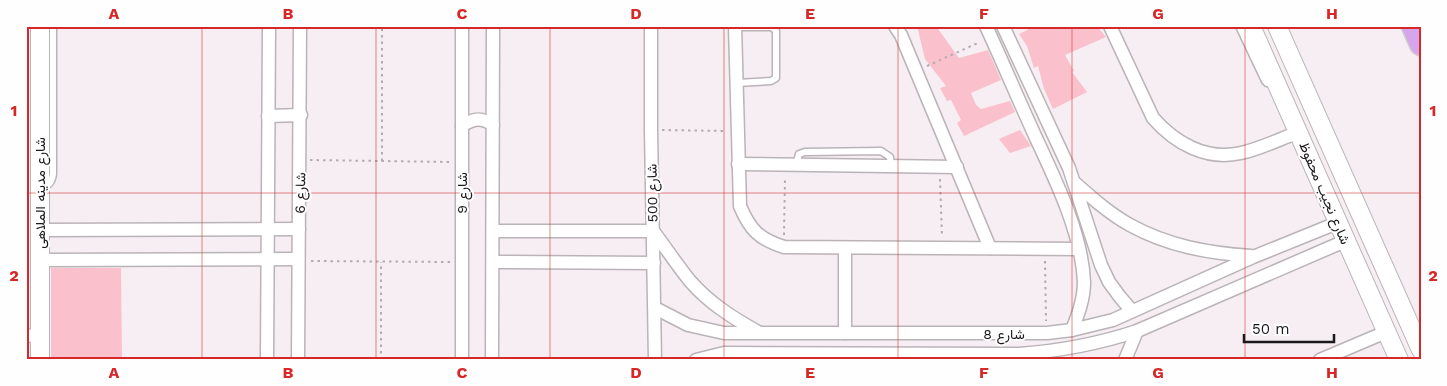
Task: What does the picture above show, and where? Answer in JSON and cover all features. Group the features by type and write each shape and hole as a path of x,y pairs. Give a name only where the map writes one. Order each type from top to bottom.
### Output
{"highway":[{"path":"1413,26 1421,44"}],"street":[{"name":"شارع مدينه الملاهى","path":"40,26 40,188 33,230 33,336 40,360"},
{"path":"267,360 269,26"},
{"name":"شارع 6","path":"298,360 300,26"},
{"name":"شارع 9","path":"462,26 462,360"},
{"path":"492,360 493,26"},
{"name":"شارع 500","path":"651,26 655,360"},
{"path":"895,26 901,35 990,248"},
{"path":"1003,26 1075,183 1095,247 1109,282 1132,311"},
{"path":"1110,26 1153,118 1177,140 1192,148 1208,153 1225,155 1241,153 1299,132"},
{"name":"شارع نجيب محفوظ","path":"1251,26 1399,360"},
{"name":"شارع نجيب محفوظ","path":"1277,26 1421,350"},
{"path":"735,27 740,206 746,221 756,233 769,242 784,246 845,248 1078,250 1095,247"},
{"path":"988,32 1062,196 1078,250 1084,284 1082,300 1072,330"},
{"path":"998,52 1012,46"},
{"path":"268,116 300,115"},
{"path":"462,126 469,120 478,118 486,120 493,125"},
{"path":"738,164 957,167"},
{"path":"1075,183 1102,206 1128,224 1158,238 1189,248 1253,257"},
{"name":"شارع 8","path":"655,308 688,325 724,333 1047,334 1113,320 1253,257 1338,223"},
{"path":"33,230 299,229"},
{"path":"493,231 653,232 686,276 706,297 728,314 758,332"},
{"name":"شارع 8","path":"696,360 724,353 971,354 1022,357 1079,347 1137,331 1345,240"},
{"path":"845,248 845,334"},
{"path":"33,260 298,260"},
{"path":"493,262 654,263"},
{"path":"1366,286 1388,276"},
{"path":"1125,360 1137,331"},
{"path":"1320,360 1386,332"},
{"path":"970,334 971,354"}],"lane":[{"path":"40,188 47,187 50,184 53,174 53,26"},
{"path":"1239,26 1265,81 1267,83 1276,82"},
{"path":"735,27 772,27 776,31 776,78 771,81 737,83"}],"path":[{"path":"382,26 382,161"},
{"path":"916,71 988,32"},
{"path":"651,130 738,131"},
{"path":"300,160 462,162"},
{"path":"784,246 791,165"},
{"path":"939,167 943,248"},
{"path":"1045,249 1047,334"},
{"path":"298,260 462,262"},
{"path":"381,360 382,262"}],"building":[{"path":"917,26 936,26 959,58 988,50 1001,80 971,93 976,105 981,109 1010,101 1015,112 964,136 957,123 961,120 951,100 947,101 940,88 946,86 925,59"},
{"path":"1035,26 1097,26 1106,37 1065,55 1074,71 1072,72 1087,92 1053,109 1044,89 1038,66 1034,68 1027,46 1019,34"},
{"path":"1020,130 1031,146 1010,153 999,139"},
{"path":"51,268 121,268 122,360 51,360"}]}
